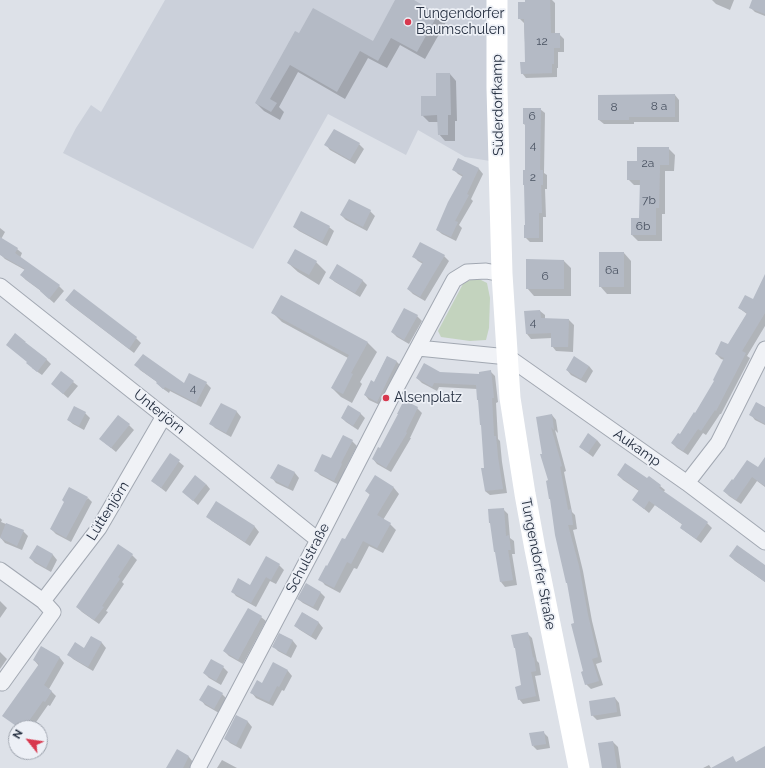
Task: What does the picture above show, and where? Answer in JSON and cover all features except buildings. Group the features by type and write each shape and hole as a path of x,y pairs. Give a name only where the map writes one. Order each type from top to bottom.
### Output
{"main road":[{"name":"Süderdorfkamp","path":"497,0 497,88 502,274"},
{"path":"502,274 508,357"},
{"name":"Tungendorfer Straße","path":"508,357 510,398 534,549 579,768"}],"street":[{"path":"502,274 486,271 467,272 454,280 418,348 508,357"},
{"name":"Unterjörn","path":"0,286 318,540"},
{"name":"Schulstraße","path":"198,768 418,348"},
{"path":"686,483 718,443 765,349"},
{"name":"Aukamp","path":"508,357 686,483 765,542"},
{"name":"Lüttenjörn","path":"43,601 99,528 164,416"},
{"path":"0,570 43,601 53,612 2,683"}],"shaded area":[{"name":"Tungendorfer Baumschulen","path":"165,0 487,0 490,161 465,157 418,130 406,155 328,114 253,249 63,153 76,128 91,105 101,112"}],"green space":[{"path":"477,278 487,283 490,298 489,328 486,340 470,341 441,337 438,331 464,282"}],"place":[{"name":"Tungendorfer Baumschulen","path":"408,22"},
{"name":"Alsenplatz","path":"386,398"}]}
